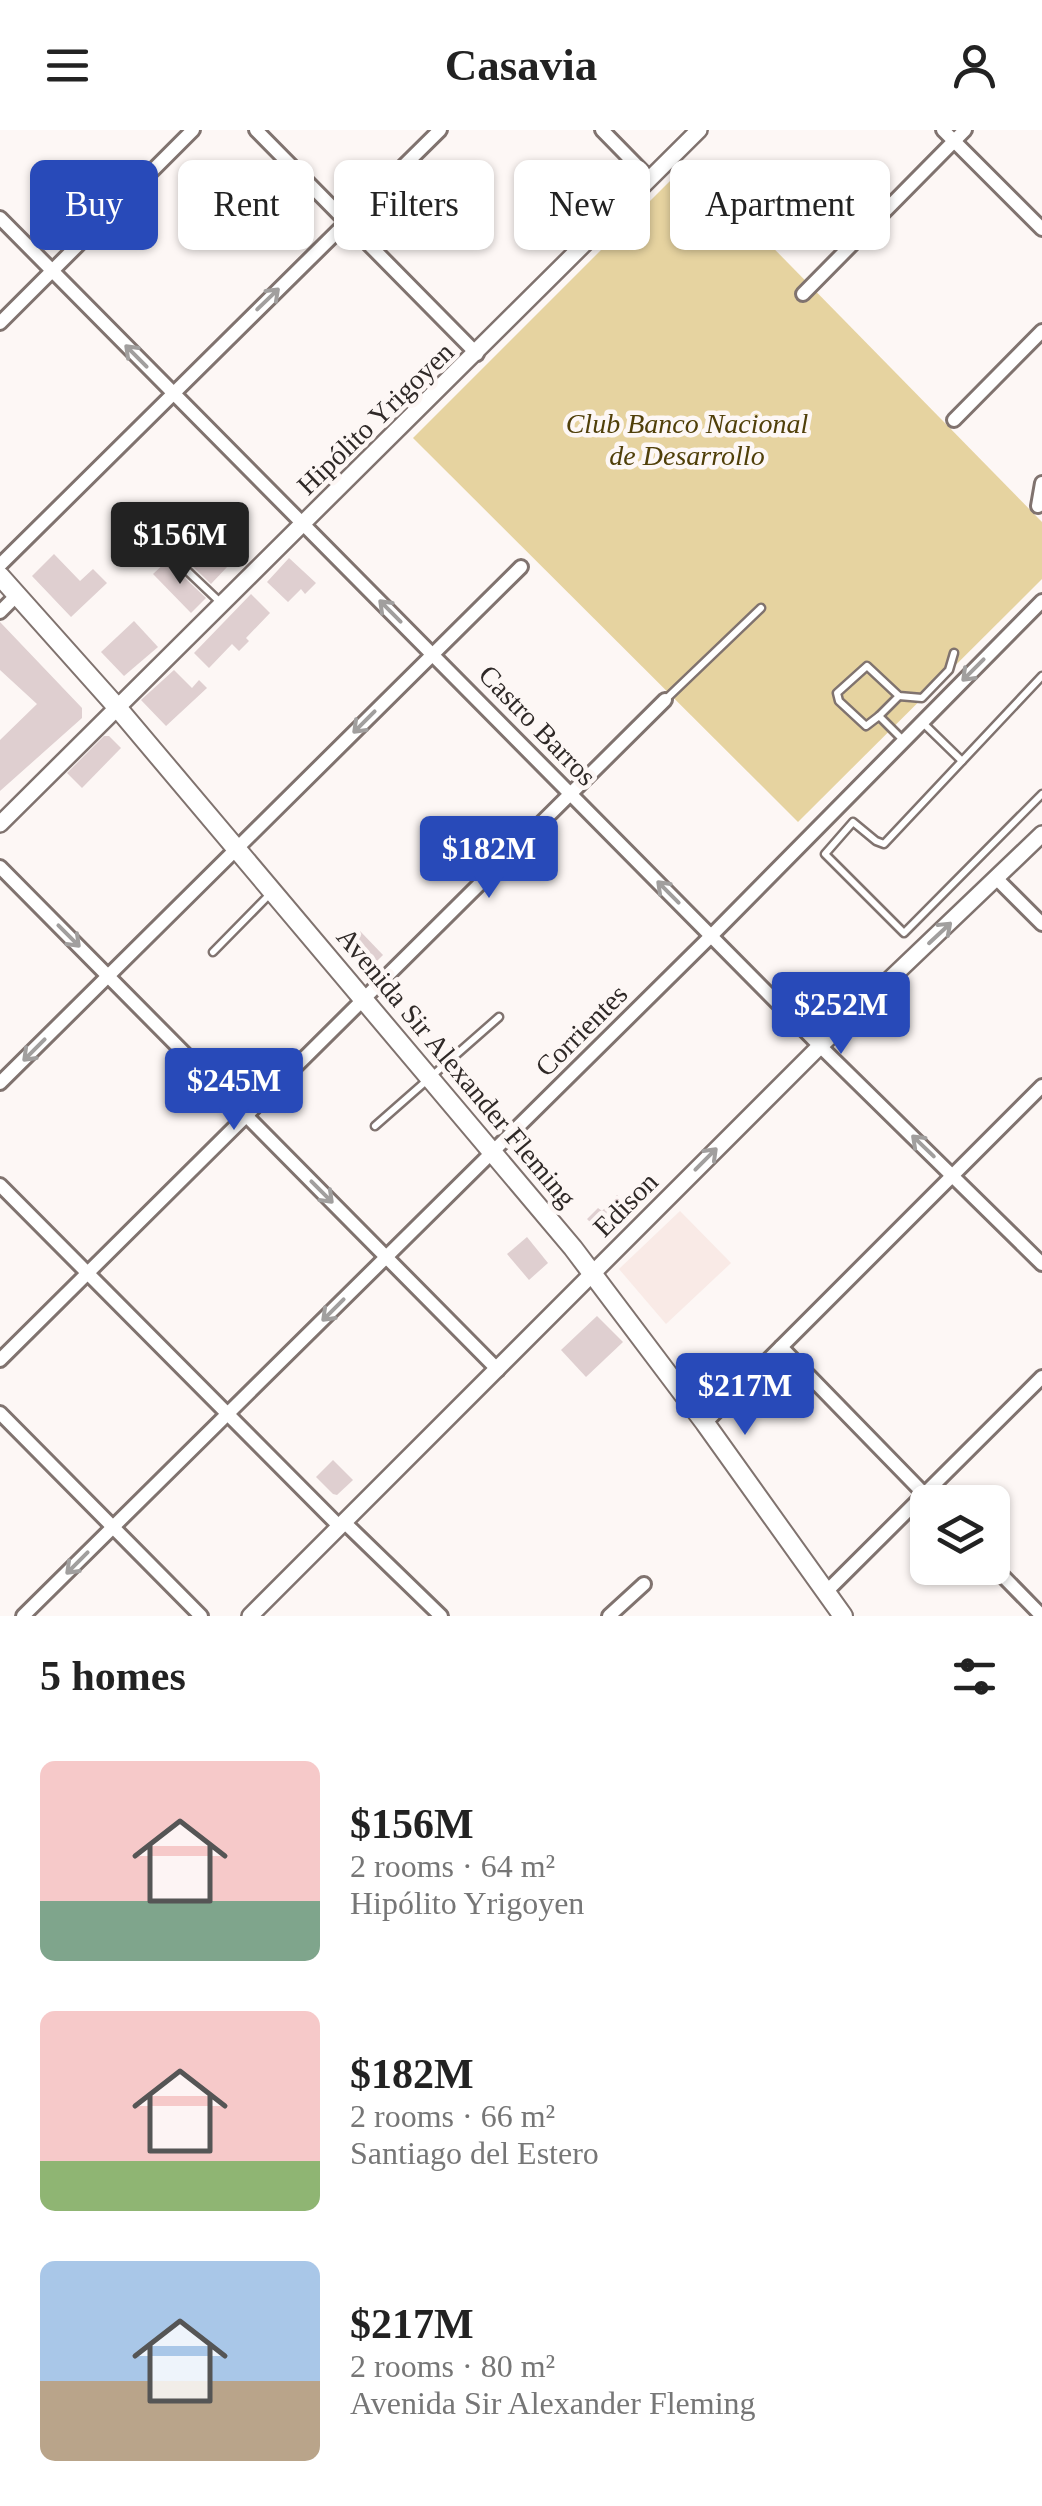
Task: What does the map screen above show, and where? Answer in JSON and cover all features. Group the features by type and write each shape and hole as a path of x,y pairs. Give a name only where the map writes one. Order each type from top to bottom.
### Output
{"main road":[{"name":"Avenida Sir Alexander Fleming","path":"0,576 116,706 494,1151 705,1422 843,1616"}],"street":[{"path":"0,323 193,130"},
{"path":"256,130 334,211"},
{"path":"410,160 440,130"},
{"path":"602,130 632,160"},
{"name":"Hipólito Yrigoyen","path":"650,178 698,130"},
{"path":"942,130 1042,229"},
{"path":"803,294 965,130"},
{"name":"Castro Barros","path":"0,218 820,1046 1042,1264"},
{"path":"0,565 334,237"},
{"path":"373,250 477,354"},
{"name":"Hipólito Yrigoyen","path":"0,824 579,250"},
{"path":"954,420 1042,331"},
{"path":"1038,506 1042,483"},
{"path":"0,1083 521,567"},
{"path":"0,612 17,595"},
{"name":"Corrientes","path":"23,1616 711,936 1042,601"},
{"path":"0,1360 568,792 665,700"},
{"name":"Edison","path":"250,1616 820,1046 1042,834"},
{"path":"0,867 498,1370"},
{"path":"997,879 1042,924"},
{"path":"705,1422 1042,1086"},
{"path":"0,1185 228,1414 441,1616"},
{"path":"780,1347 914,1485"},
{"path":"941,1485 1042,1378"},
{"path":"0,1414 201,1616"},
{"path":"826,1592 910,1515"},
{"path":"1010,1583 1042,1616"},
{"path":"608,1616 644,1584"}],"lane":[{"path":"160,545 222,604"},
{"path":"665,700 762,608"},
{"path":"899,696 866,726 839,701 837,693 867,666 899,696 922,698 949,670 954,653"},
{"path":"1042,676 884,844 856,822 849,823 826,852 902,932 906,931 1042,794"},
{"path":"879,716 904,741"},
{"path":"922,722 962,761"},
{"path":"213,952 272,892"},
{"path":"375,1126 499,1017"}],"shaded area":[{"path":"680,1211 731,1263 666,1324 619,1269"}],"green space":[{"name":"Club Banco Nacional de Desarrollo","path":"670,181 670,250 775,250 1042,522 1042,579 798,822 413,438 601,250 650,250 650,201"}],"building":[{"path":"189,526 228,566 211,584 178,552 181,549 174,541"},
{"path":"54,554 80,581 93,569 107,583 71,617 32,576"},
{"path":"289,558 316,583 305,594 301,589 288,602 267,582"},
{"path":"167,561 206,598 191,613 153,574"},
{"path":"251,594 270,613 239,651 232,644 209,668 194,653"},
{"path":"134,621 158,647 124,676 101,652"},
{"path":"0,622 82,708 82,718 0,791 0,740 37,704 0,670"},
{"path":"174,670 192,688 199,680 207,688 166,726 141,700"},
{"path":"104,736 121,748 82,788 67,773"},
{"path":"360,931 383,955 377,961 362,960 347,944"},
{"path":"617,1195 631,1208 608,1231 599,1231 587,1219 598,1208 602,1211"},
{"path":"527,1237 548,1263 529,1280 507,1254"},
{"path":"597,1316 623,1342 586,1377 561,1350"},
{"path":"333,1460 353,1480 337,1495 316,1477"}]}
